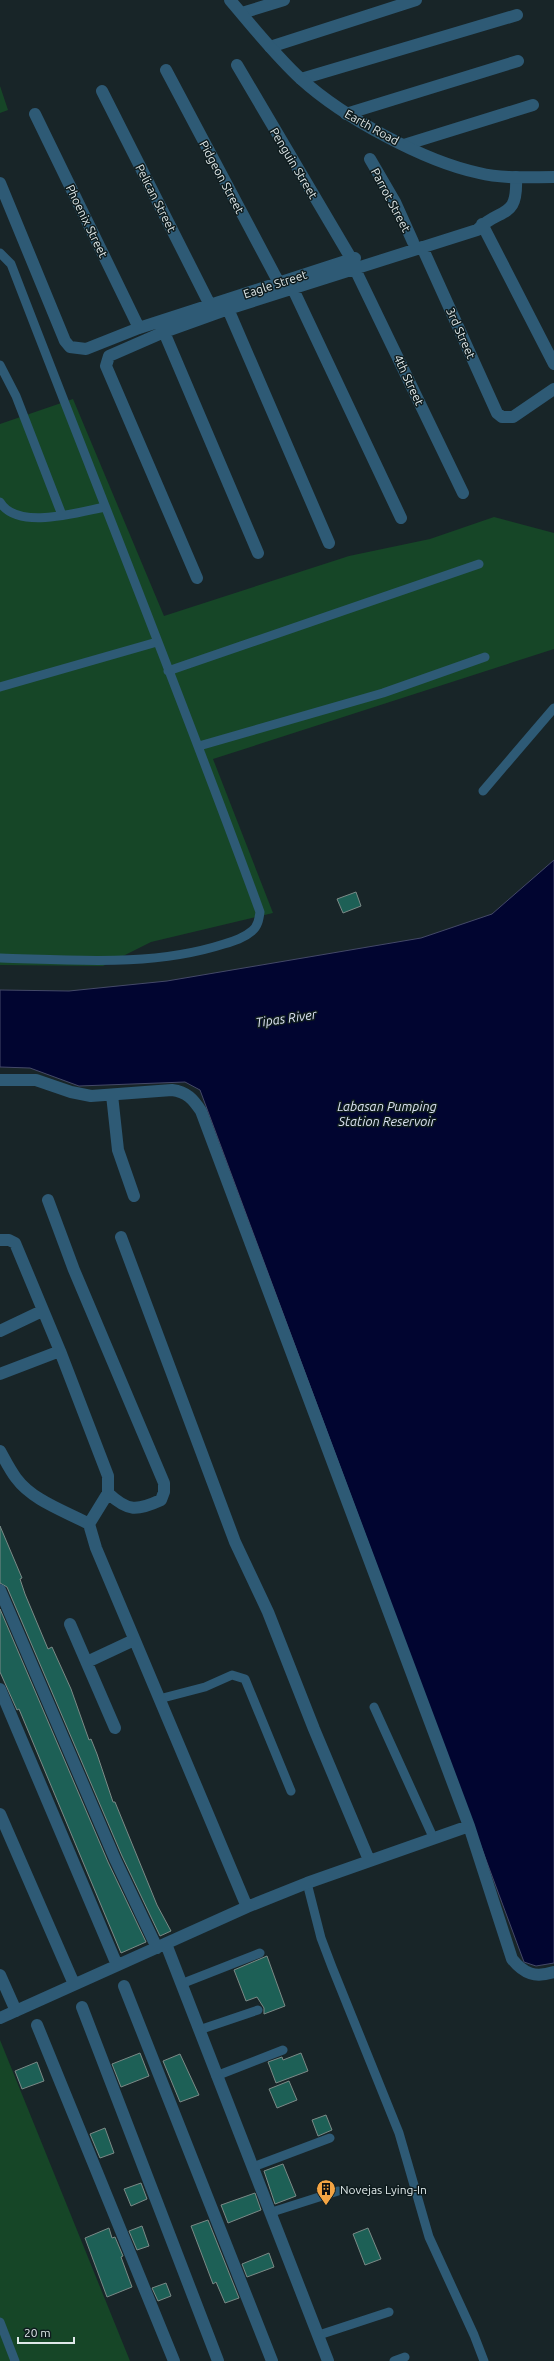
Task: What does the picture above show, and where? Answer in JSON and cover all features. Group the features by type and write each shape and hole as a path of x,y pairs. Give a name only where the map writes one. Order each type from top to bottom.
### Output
{"street":[{"name":"Earth Road","path":"230,0 270,47 301,79 346,114 404,144 461,168 480,174 516,177 554,177"},
{"path":"242,13 284,0"},
{"path":"270,47 416,0"},
{"path":"301,79 517,15"},
{"path":"346,114 518,61"},
{"name":"Penguin Street","path":"237,66 353,263"},
{"name":"Pidgeon Street","path":"166,70 279,283"},
{"name":"Pelican Street","path":"102,91 210,305"},
{"path":"404,144 533,105"},
{"name":"Phoenix Street","path":"35,114 139,328"},
{"name":"Parrot Street","path":"370,158 418,244"},
{"name":"Eagle Street","path":"0,183 65,341 70,347 86,348 139,328 279,283 418,244 475,224 482,224 508,211 513,205 517,196 516,177"},
{"path":"482,224 554,364"},
{"name":"3rd Street","path":"418,244 497,413 502,417 513,417 554,389"},
{"name":"Eagle Street","path":"197,578 106,366 107,360 110,356 164,332 228,309 293,289 353,263"},
{"name":"4th Street","path":"353,263 462,493"},
{"path":"293,289 401,518"},
{"path":"228,309 329,543"},
{"path":"164,332 258,553"},
{"path":"0,1080 36,1080 71,1092 91,1096 172,1090 183,1091 194,1100 201,1111 470,1826 512,1959 521,1970 533,1976 554,1972"},
{"path":"112,1095 118,1150 134,1196"},
{"path":"48,1200 74,1270 164,1483 164,1492 161,1500 135,1509 127,1508 108,1493"},
{"path":"122,1237 235,1542 268,1612 314,1729 369,1860"},
{"path":"0,1240 9,1240 15,1243 42,1311 60,1351 108,1476 108,1493 89,1524"},
{"path":"0,1331 42,1311"},
{"path":"0,1374 60,1351"},
{"path":"0,1451 15,1477 25,1488 38,1497 89,1524 96,1548 247,1907"},
{"path":"0,1590 115,1859 181,1984 216,2076 272,2212 328,2361"},
{"path":"70,1624 116,1728"},
{"path":"87,1662 134,1640"},
{"path":"0,1689 117,1965"},
{"path":"0,1814 74,1984"},
{"path":"0,2018 247,1907 369,1860 433,1837 470,1826"},
{"path":"0,1975 16,2011"},
{"path":"124,1986 272,2361"},
{"path":"82,2007 218,2361"},
{"path":"37,2025 174,2361"}],"lane":[{"path":"0,252 11,264 168,671 199,746 260,912 258,922 252,931 237,939 197,952 158,957 91,960 0,958"},
{"path":"0,365 16,396 62,515"},
{"path":"0,502 3,507 28,517 41,520 105,507"},
{"path":"168,671 479,564"},
{"path":"0,687 157,642"},
{"path":"199,746 382,693 485,657"},
{"path":"483,791 554,708"},
{"path":"159,1699 205,1687 232,1675 245,1679 291,1791"},
{"path":"374,1707 433,1837"},
{"path":"307,1883 321,1938 399,2133 429,2237 474,2335 484,2361"},
{"path":"181,1984 260,1953"},
{"path":"199,2030 258,2010"},
{"path":"216,2076 283,2050"},
{"path":"253,2167 330,2138"},
{"path":"272,2212 338,2191"},
{"path":"319,2335 389,2312"},
{"path":"0,2322 15,2361"},
{"path":"394,2361 405,2357"}],"green space":[{"path":"0,86 8,110 0,113"},
{"path":"73,399 164,616 349,556 430,539 494,517 554,533 554,649 213,759 273,913 151,942 103,966 0,965 0,424"},
{"path":"0,2040 130,2361 0,2361"}],"water":[{"name":"Labasan Pumping Station Reservoir","path":"554,860 554,1963 536,1966 524,1962 200,1090 185,1082 79,1086 30,1068 0,1067 0,990 69,991 167,981 421,938 492,914"}],"building":[{"path":"356,892 361,906 343,913 337,899"},
{"path":"0,1526 22,1578 20,1579 25,1594 48,1649 52,1647 71,1689 89,1740 91,1739 97,1754 113,1802 115,1802 157,1905 171,1931 160,1936 122,1856 7,1587 0,1583"},
{"path":"0,1609 108,1862 146,1942 121,1953 19,1709 17,1710 0,1672"},
{"path":"267,1956 285,2006 264,2014 264,2008 257,1997 246,2001 234,1970"},
{"path":"140,2053 149,2076 121,2087 112,2064"},
{"path":"301,2053 308,2071 276,2083 268,2062 282,2057 283,2060"},
{"path":"180,2054 199,2095 180,2102 163,2061"},
{"path":"37,2062 44,2081 22,2089 15,2071"},
{"path":"289,2081 297,2100 277,2108 269,2089"},
{"path":"326,2115 332,2130 318,2136 312,2120"},
{"path":"105,2128 114,2153 100,2158 90,2134"},
{"path":"283,2164 296,2196 275,2204 264,2171"},
{"path":"141,2183 147,2199 131,2206 124,2189"},
{"path":"255,2193 261,2210 228,2223 221,2205"},
{"path":"208,2220 239,2298 225,2303 216,2282 213,2284 191,2226"},
{"path":"142,2226 149,2246 137,2250 129,2231"},
{"path":"109,2228 112,2238 115,2237 123,2256 121,2257 132,2287 107,2297 85,2238"},
{"path":"368,2228 381,2259 365,2265 353,2234"},
{"path":"269,2253 274,2267 247,2277 242,2264"},
{"path":"166,2283 171,2296 158,2301 152,2288"}],"place":[{"name":"Novejas Lying-In","path":"326,2206"}],"water label":[{"name":"Tipas River","path":"286,1018"}]}
